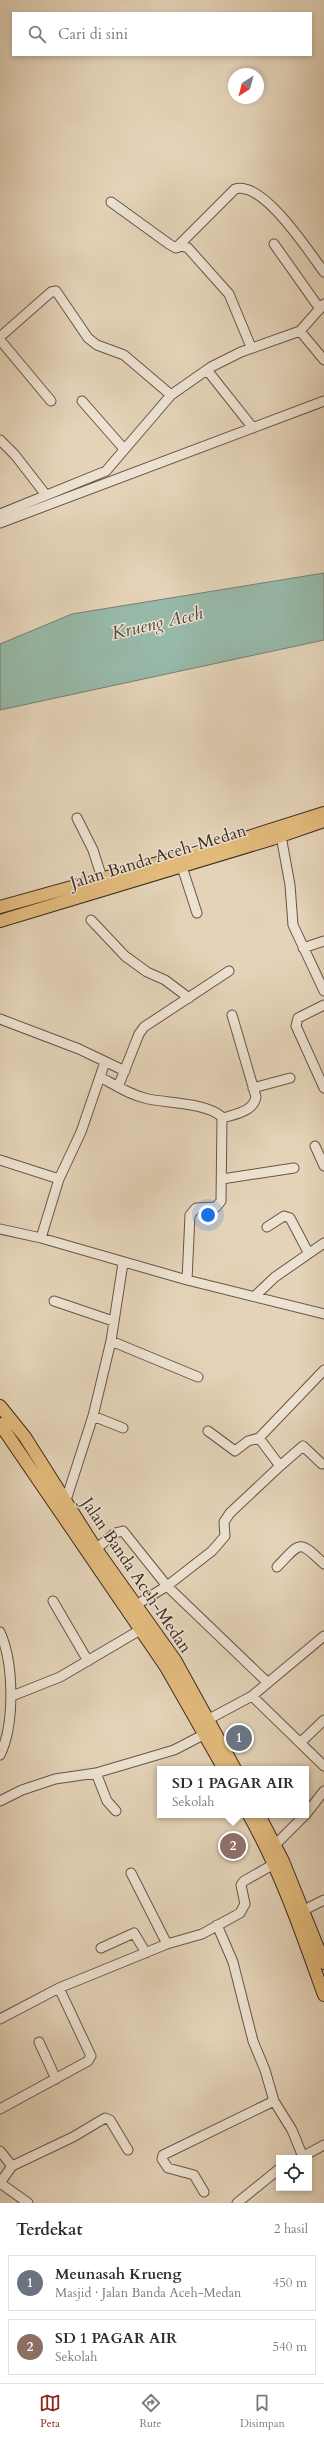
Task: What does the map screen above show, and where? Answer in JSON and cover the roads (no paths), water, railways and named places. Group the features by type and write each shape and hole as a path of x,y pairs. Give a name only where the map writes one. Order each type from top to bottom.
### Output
{"highway":[{"name":"Jalan Banda Aceh-Medan","path":"0,907 226,844 324,813"},
{"name":"Jalan Banda Aceh-Medan","path":"0,921 182,867 324,821"},
{"path":"102,878 106,890"},
{"name":"Jalan Banda Aceh-Medan","path":"0,1406 25,1437 66,1500 92,1551 140,1630 166,1667 222,1766"},
{"name":"Jalan Banda Aceh-Medan","path":"0,1424 92,1551 136,1605 174,1660 209,1718 233,1766"},
{"path":"251,1818 274,1864 324,1996"},
{"path":"261,1818 275,1845 304,1910 324,1963"}],"street":[{"path":"176,248 235,189 244,188 261,197 294,230 324,272"},
{"path":"111,202 134,221 176,248"},
{"path":"0,514 106,471 172,394 207,370 251,347 300,330 322,307 274,244"},
{"path":"176,248 182,246 188,248 229,294 251,347"},
{"path":"0,337 51,292 56,291 88,338 96,345 124,355 172,394"},
{"path":"300,330 324,360"},
{"path":"0,340 51,401"},
{"path":"207,370 253,428"},
{"path":"82,401 124,450"},
{"path":"0,523 324,401"},
{"path":"0,440 15,455 46,495"},
{"path":"77,818 93,850 102,878"},
{"path":"281,836 290,885 293,925 324,991"},
{"path":"182,867 197,913"},
{"path":"91,920 125,956 147,972 165,980 189,998"},
{"path":"303,948 324,941"},
{"path":"118,1087 139,1034 144,1027 189,998 201,987 229,971"},
{"path":"324,1005 298,1018 296,1026 324,1088"},
{"path":"223,1118 247,1110 255,1104 256,1097 232,1015"},
{"path":"0,1019 79,1049 125,1070"},
{"path":"41,1238 59,1179 81,1132 105,1062"},
{"path":"100,1077 118,1087 146,1098 209,1110 218,1113 223,1118"},
{"path":"253,1088 290,1078"},
{"path":"187,1280 190,1215 196,1208 213,1208 219,1205 222,1179 220,1151 223,1118"},
{"path":"315,1146 324,1166"},
{"path":"0,1160 59,1179"},
{"path":"222,1179 294,1168"},
{"path":"267,1227 284,1216 290,1218 308,1252"},
{"path":"0,1229 41,1238 123,1263 187,1280 324,1314"},
{"path":"256,1296 275,1277 308,1252 324,1243"},
{"path":"66,1500 92,1416 111,1341 123,1263"},
{"path":"54,1301 113,1321"},
{"path":"111,1341 198,1377"},
{"path":"208,1431 235,1451 248,1441 259,1438 324,1370"},
{"path":"92,1416 123,1428"},
{"path":"259,1438 280,1466"},
{"path":"136,1605 167,1586 221,1542 225,1536 224,1522 230,1514 280,1466 304,1446 322,1464"},
{"path":"92,1551 115,1533 123,1531 167,1586 268,1683"},
{"path":"277,1567 297,1547 301,1546 306,1546 324,1564"},
{"path":"53,1601 88,1661"},
{"path":"12,1696 60,1677 140,1630"},
{"path":"0,1632 9,1661 12,1696 0,1755"},
{"path":"209,1718 252,1696 324,1636"},
{"path":"252,1696 324,1766"},
{"path":"300,1743 324,1720"},
{"path":"0,1801 22,1790 55,1779 96,1773 174,1750 205,1734"},
{"path":"96,1773 107,1801 116,1811"},
{"path":"309,1811 324,1791"},
{"path":"275,1845 303,1818"},
{"path":"0,2019 59,1988 167,1944 202,1934 217,1926 244,1908 245,1904 241,1890 244,1881 274,1864"},
{"path":"131,1873 167,1944"},
{"path":"304,1910 324,1900"},
{"path":"217,1926 233,1962 253,2041 265,2070 274,2101 292,2130 301,2155"},
{"path":"101,1948 134,1934 146,1952"},
{"path":"0,2109 88,2061 91,2056 59,1988"},
{"path":"40,2042 56,2078"},
{"path":"204,2192 194,2175 168,2168 162,2159 163,2155 274,2101"},
{"path":"28,2203 0,2183 12,2166 105,2118 110,2120 128,2150"},
{"path":"307,2155 324,2145"},
{"path":"0,2151 12,2166"},
{"path":"237,2203 276,2171"}],"water":[{"name":"Krueng Aceh","path":"324,573 324,640 0,710 0,644 72,614"}],"place":[{"name":"Meunasah Krueng","path":"239,1738"},
{"name":"SD 1 PAGAR AIR","path":"233,1846"}]}
